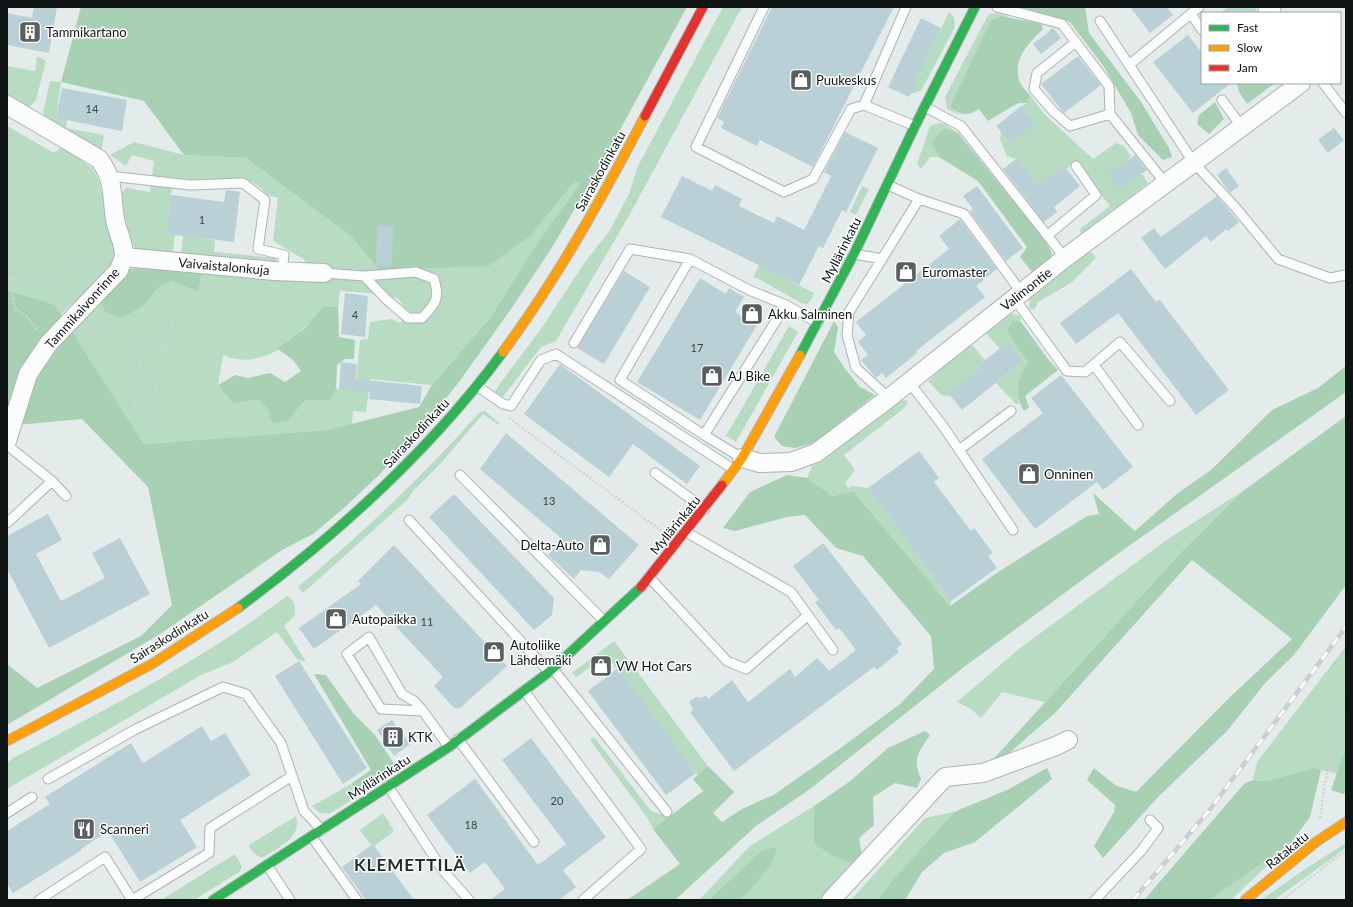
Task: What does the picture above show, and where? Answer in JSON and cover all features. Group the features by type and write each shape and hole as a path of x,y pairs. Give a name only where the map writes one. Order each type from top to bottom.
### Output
{"main road":[{"name":"Sairaskodinkatu","path":"7,741 99,693 172,652 282,576 352,517 430,439 477,386 526,319 568,256 703,7"},
{"name":"Myllärinkatu","path":"213,900 449,747 458,739 525,692 637,592 705,509 738,464 818,323 854,254 971,9"},
{"name":"Ratakatu","path":"1245,900 1316,842 1346,822"},
{"name":"Ratakatu","path":"1245,900 1312,857"}],"street":[{"name":"Valimontie","path":"738,464 791,462 816,453 889,398 1065,258 1300,84"},
{"name":"Tammikaivonrinne","path":"7,105 99,159 109,176 113,192 115,218 123,247 124,257 118,270 49,343 28,374 7,441"},
{"name":"Vaivaistalonkuja","path":"124,257 282,271 324,273"},
{"path":"831,900 945,777 983,773 1056,746 1068,740"}],"lane":[{"path":"764,7 696,147 784,192 813,179 851,109 864,105 915,126"},
{"path":"864,105 906,7"},
{"path":"997,7 1062,24 1109,86 1110,114 1166,184"},
{"path":"1129,65 1199,7"},
{"path":"1191,14 1201,29"},
{"path":"1100,21 1194,163 1278,259 1330,278 1346,276"},
{"path":"1076,42 1037,73 1034,89 1053,111 1070,126 1110,114"},
{"path":"1324,84 1346,113"},
{"path":"1222,100 1242,128"},
{"path":"925,107 961,126 1065,258"},
{"path":"1048,235 1096,195 1076,166"},
{"path":"109,176 190,185 243,183 266,200 258,249 284,255 282,271"},
{"path":"888,185 919,199 964,214 1067,371 1085,372 1120,342 1170,401"},
{"path":"889,398 856,368 847,335 849,312 919,199"},
{"path":"574,343 630,249 690,259 749,290 786,305 818,323"},
{"path":"854,254 882,259"},
{"path":"690,259 620,380 704,435 738,464"},
{"path":"324,273 364,276 416,272 434,279 438,292 435,305 422,318 408,318 386,299 364,276"},
{"path":"704,435 786,305"},
{"path":"477,386 503,404 511,406 541,360 556,354 738,464"},
{"path":"1094,365 1138,425"},
{"path":"909,382 959,450 1013,530"},
{"path":"959,450 1011,411"},
{"path":"7,445 52,481 66,496"},
{"path":"656,473 705,509"},
{"path":"460,475 604,621"},
{"path":"7,523 52,481"},
{"path":"409,520 551,670 667,812"},
{"path":"686,532 791,592 833,650"},
{"path":"649,577 727,661 746,670 807,616"},
{"path":"423,711 381,709 347,654 369,637 402,694 414,701 423,711 449,747"},
{"path":"48,778 136,729 223,687 246,694 281,743 304,811 322,830"},
{"path":"525,692 641,849 583,900"},
{"path":"458,739 534,842"},
{"path":"39,900 105,857 132,900 209,853 210,828 292,776"},
{"path":"388,786 442,869 468,900"},
{"path":"7,813 32,797"},
{"path":"1095,900 1141,851 1158,828 1150,820"},
{"path":"312,837 357,900"},
{"path":"267,865 290,900"}],"path":[{"path":"198,264 208,283 235,300"},
{"path":"49,343 24,314 15,309 8,277 27,279 52,272 93,267 109,280"},
{"path":"72,320 79,327 168,346 173,315"},
{"path":"144,341 134,408 152,408"},
{"path":"155,434 152,408 162,345"},
{"path":"503,413 678,543"},
{"path":"1316,842 1325,783 1346,696"},
{"path":"1282,900 1337,857 1346,852"}],"green space":[{"path":"81,7 687,7 609,150 553,246 511,309 459,382 420,430 381,473 344,508 313,534 282,550 160,634 7,725 7,664 37,688 141,636 172,605 148,487 82,419 7,426 7,290 55,305 144,444 327,430 419,407 432,385 490,318 536,245 580,183 575,181 530,236 488,266 379,270 351,236 246,158 184,155 144,101 61,82"},
{"path":"723,7 742,7 630,214 556,341 541,347 496,406 491,400 499,385 541,329 583,265 610,230 629,194 638,166"},
{"path":"1020,7 1085,7 1089,33 1141,102 1169,148 1172,157 1163,160 1138,135 1131,113 1104,67 1070,22"},
{"path":"1228,7 1254,7 1258,12 1221,12"},
{"path":"949,12 954,17 955,27 921,91 910,94"},
{"path":"998,13 1013,19 1001,16 950,107 959,115 947,109 945,97 987,17 990,14"},
{"path":"1001,16 1041,24 1043,29 1028,45 1020,58 1018,65 1020,82 1030,95 1028,103 1018,103 988,121 979,109 971,113 964,114 957,112 950,107 991,21"},
{"path":"37,56 46,61 36,100 29,107 7,94 7,66 35,71"},
{"path":"50,81 61,82 56,118 67,120 66,128 104,135 101,154 47,122 43,113"},
{"path":"1237,84 1274,84 1247,104 1239,92"},
{"path":"1030,95 1044,114 1093,159 1116,143 1124,146 1131,156 1121,168 1129,172 1143,175 1148,183 1081,236 1080,229 1110,206 1075,162 1066,169 1064,166 1038,186 1017,159 1007,156 1000,140 1001,132 1011,143 1035,123 1021,106 1028,103"},
{"path":"1215,102 1224,119 1209,134 1197,124 1199,115"},
{"path":"939,123 945,124 958,133 944,128 931,142 939,157 930,157 921,169 917,164 930,126"},
{"path":"7,126 54,153 63,146 93,169 99,181 116,251 113,267 61,314 55,305 7,290"},
{"path":"944,128 958,133 1044,239 1052,253 1051,259 1032,272 1020,257 1027,247 978,181 939,157 931,142"},
{"path":"134,142 184,155 246,158 351,236 379,270 529,236 575,181 580,183 536,245 490,318 432,385 370,379 366,412 353,411 352,424 327,430 144,444 80,344 54,347 101,297 144,305 158,288 172,281 198,292 202,272 304,278 305,260 273,241 278,198 267,195 255,184 240,179 173,179 166,233 175,235 172,257 135,249 123,228 119,197 126,188 150,192 154,161 132,155 126,166 110,155","holes":["340,291 369,293 398,298 406,311 401,323 391,319 370,322 368,339 360,340 356,386 336,389 331,400 305,400 288,421 259,400 232,403 218,385 223,355 237,359 250,359 263,357 275,352 296,336 322,307 338,307"]},
{"path":"862,186 869,189 856,215 850,212"},
{"path":"183,236 215,240 214,252 275,258 277,263 181,255"},
{"path":"1089,250 1096,258 1071,283 1038,302 1035,309 1029,309 1030,296"},
{"path":"759,265 814,293 812,299 807,304 801,303 757,278 753,278"},
{"path":"153,266 202,272 198,292 172,281 158,288 144,305 122,318 104,311 101,297 130,269"},
{"path":"322,307 338,307 339,337 355,340 354,359 345,359 337,365 336,389 331,400 305,400 288,421 272,423 268,408 259,400 232,403 218,385 235,375 248,378 270,373 285,382 301,371 293,360 278,349 304,329"},
{"path":"1013,314 1020,316 1021,322 1012,320 1007,331 1028,363 1020,377 1018,393 1019,404 1016,404 996,383 1023,361 1008,342 1000,349 986,333 1006,315"},
{"path":"1012,320 1021,322 1048,359 1058,370 1025,396 1029,407 1024,411 1019,399 1018,386 1021,374 1028,363 1007,331"},
{"path":"834,321 838,327 834,352 860,387 875,395 814,443 795,448 782,446 774,437"},
{"path":"789,326 798,332 736,442 726,436"},
{"path":"967,345 973,346 985,360 979,365 981,369 951,396 941,395 928,381"},
{"path":"1346,366 1346,392 1112,558 964,667 810,789 756,826 675,900 627,900 680,864 653,829 703,791 693,779 708,766 734,792 713,813 722,822 742,809 775,794 842,747 900,704 934,669 931,636 863,556 836,548 805,515 787,517 735,531 723,528 750,492 787,475 807,478 833,496 853,491 950,606 998,572 1087,516 1099,514 1093,493 1135,531 1178,493 1211,470 1272,410 1318,388"},
{"path":"906,400 908,403 903,409 844,455 855,470 845,483 848,488 853,486 868,488 951,601 950,606 853,491 833,496 807,478 812,466 896,402"},
{"path":"485,411 500,424 499,425 483,414 440,464 414,490 406,501 303,593 298,587 346,546 392,503 415,481 480,412"},
{"path":"1346,416 1346,585 1294,655 1266,682 1227,731 1157,798 1103,858 1094,846 1114,812 1115,805 1087,780 1094,768 1115,785 1136,792 1230,697 1292,639 1192,560 1056,712 998,763 988,765 1183,550 1243,491"},
{"path":"1243,491 1183,550 1045,702 1002,692 981,718 971,709 957,702 1019,649 1168,539"},
{"path":"287,596 294,602 295,615 284,626 306,662 297,659 277,632 231,663 201,675 7,789 7,763 13,758 153,683 222,641"},
{"path":"614,641 708,766 698,775 606,655 577,677 572,673"},
{"path":"1346,646 1346,747 1337,774 1314,768 1266,781 1253,780 1257,762"},
{"path":"314,674 326,675 353,713 375,735 397,768 375,783 353,790 352,783 371,770"},
{"path":"925,731 930,735 920,751 917,760 918,772 921,779 917,788 895,783 873,797 874,825 859,838 862,856 853,863 848,862 832,856 814,842 814,806 849,782 888,748"},
{"path":"594,737 651,811 669,817 653,829 646,816 590,740"},
{"path":"1346,747 1346,792 1343,794 1331,790"},
{"path":"397,768 395,773 329,814 320,813 312,806 351,784 353,790 375,783"},
{"path":"1047,768 1052,779 975,842 944,853 922,872 905,900 877,900 891,882 954,812 1007,790"},
{"path":"1314,768 1321,770 1310,817 1291,843 1210,900 1144,900 1244,784 1253,780 1266,781"},
{"path":"814,806 814,842 853,863 820,900 699,900 750,846"},
{"path":"954,812 891,882 877,900 851,900 925,818"},
{"path":"383,813 394,831 374,846 373,844 371,845 360,830"},
{"path":"296,816 297,824 295,831 287,842 262,858 252,851 249,845"},
{"path":"1291,843 1231,900 1210,900"},
{"path":"1346,843 1346,848 1274,900 1261,900 1302,871"},
{"path":"777,847 776,853 768,868 740,900 709,900 764,849"},
{"path":"235,854 242,867 239,872 194,900 161,900"}],"building":[{"name":"Tammikartano","path":"34,7 57,7 49,53 7,45 7,13 32,18"},
{"path":"772,7 894,7 813,167 760,140 757,146 721,128 724,122 717,118"},
{"path":"1130,7 1167,7 1173,15 1150,33"},
{"path":"921,18 941,28 909,97 888,87"},
{"path":"1053,28 1061,38 1041,54 1033,44"},
{"path":"1188,35 1201,52 1201,84 1230,84 1193,113 1153,62"},
{"path":"1078,56 1101,85 1064,113 1041,84"},
{"path":"62,88 127,100 122,131 56,118"},
{"path":"1021,106 1035,123 1011,144 996,126"},
{"path":"1334,128 1344,140 1328,153 1318,140"},
{"path":"845,132 878,148 846,212 842,210 823,248 819,246 799,285 661,217 682,176 712,191 715,185 742,199 739,206 774,223 777,216 804,230 831,176 824,172"},
{"path":"1135,155 1147,170 1119,189 1109,173"},
{"path":"1017,158 1038,186 1064,166 1080,186 1054,207 1057,212 1044,222 1003,169"},
{"path":"1226,168 1239,186 1230,193 1217,175"},
{"path":"977,186 1023,248 1006,261 970,212 973,209 963,196"},
{"path":"226,190 240,192 234,242 166,234 171,195 224,202"},
{"path":"1217,196 1239,222 1228,231 1226,229 1211,242 1206,236 1165,269 1141,238 1154,228 1161,237"},
{"path":"960,219 997,269 976,286 985,297 916,351 917,353 886,378 882,373 876,378 861,360 868,355 858,342 866,335 856,322 949,249 939,236"},
{"path":"377,226 393,226 392,266 376,265"},
{"path":"1131,269 1156,302 1159,299 1229,390 1196,415 1118,313 1076,344 1060,323"},
{"path":"624,271 650,287 604,364 577,348"},
{"path":"700,278 726,294 729,288 744,297 735,312 757,325 700,420 637,382"},
{"path":"345,293 368,296 365,337 341,334"},
{"path":"1008,342 1023,361 962,410 949,394 981,369 979,365"},
{"path":"341,362 357,364 356,379 422,386 420,404 369,399 370,392 339,389"},
{"path":"560,364 700,466 687,484 633,444 609,477 524,414"},
{"path":"1061,375 1133,467 1103,490 1097,482 1035,529 982,459 1043,413 1031,398"},
{"path":"506,433 639,545 609,579 599,572 581,570 574,579 548,555 562,539 480,469"},
{"path":"919,451 939,478 934,482 971,531 974,528 993,553 988,556 997,568 951,601 868,488"},
{"path":"454,494 554,598 552,615 534,630 429,517"},
{"path":"48,514 62,540 36,554 61,601 105,578 92,553 120,538 150,594 49,648 7,569 7,536"},
{"path":"823,543 902,644 897,648 899,652 877,670 874,667 734,771 690,712 693,710 689,702 696,697 701,698 706,695 708,699 732,680 748,702 790,669 795,677 817,658 829,671 856,650 839,628 836,630 815,602 819,600 793,566"},
{"path":"394,545 507,666 460,708 454,708 434,686 443,677 376,605 314,649 299,628 361,584 358,581"},
{"path":"299,661 367,768 343,784 275,676"},
{"path":"618,668 696,773 666,795 588,691"},
{"name":"KTK","path":"392,720 410,744 394,756 377,730"},
{"path":"202,726 211,741 225,733 251,775 180,820 197,847 140,882 108,831 81,849 82,850 13,893 7,883 7,831 50,804 45,797 131,743 143,763"},
{"path":"531,738 606,837 563,870 576,887 559,900 490,900 505,889 485,862 470,873 427,815 475,779 538,865 566,844 502,760"},
{"path":"373,844 414,900 366,900 342,867"}],"railway":[{"path":"1133,900 1208,812 1346,627"}],"traffic: fast":[{"path":"800,355 854,254 915,126 975,7"},
{"path":"238,608 311,551 380,490 445,424 503,352"},
{"path":"213,900 449,747 549,672 641,587"}],"traffic: slow":[{"path":"503,352 561,266 645,116"},
{"path":"722,485 742,458 800,355"},
{"path":"7,741 152,664 238,608"},
{"path":"1245,900 1316,842 1346,822"}],"traffic: jam":[{"path":"645,116 703,7"},
{"path":"641,587 722,485"}],"place":[{"name":"Tammikartano","path":"30,32"},
{"name":"Puukeskus","path":"801,80"},
{"name":"Euromaster","path":"906,272"},
{"name":"Akku Salminen","path":"752,314"},
{"name":"AJ Bike","path":"712,376"},
{"name":"Onninen","path":"1029,474"},
{"name":"Delta-Auto","path":"600,545"},
{"name":"Autopaikka","path":"336,619"},
{"name":"Autoliike Lähdemäki","path":"494,652"},
{"name":"VW Hot Cars","path":"601,666"},
{"name":"KTK","path":"393,737"},
{"name":"Scanneri","path":"84,829"}],"district":[{"name":"KLEMETTILÄ","path":"410,865"}]}
